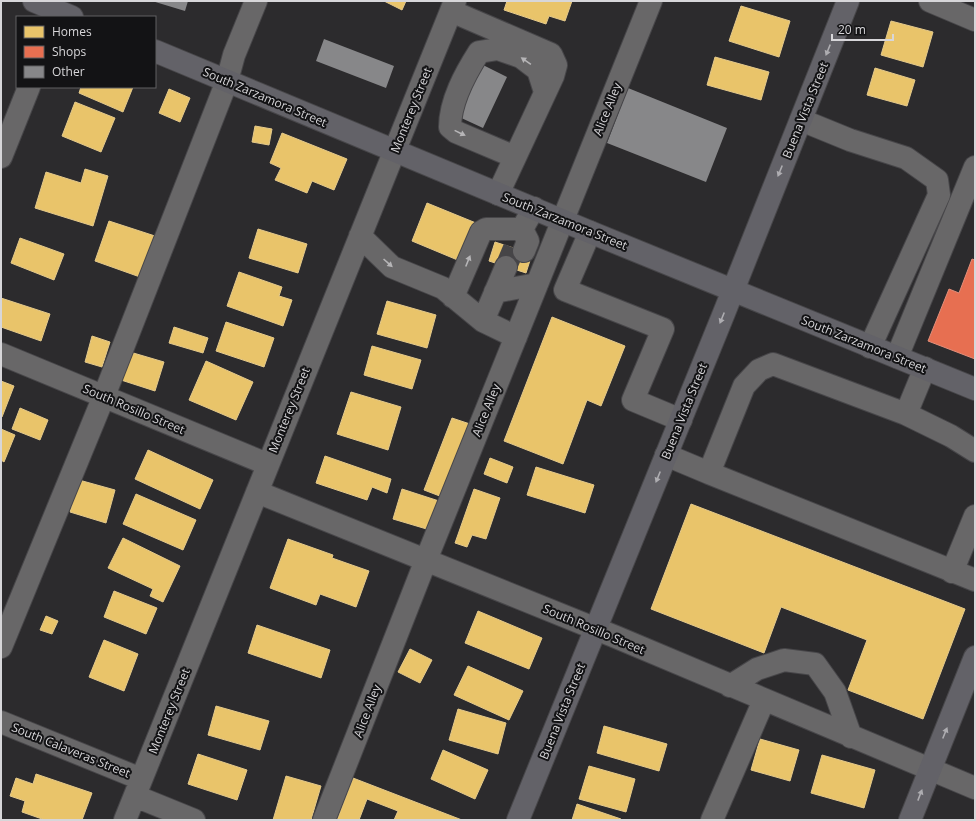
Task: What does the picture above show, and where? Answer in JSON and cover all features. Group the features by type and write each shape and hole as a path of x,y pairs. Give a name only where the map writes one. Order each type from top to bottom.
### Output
{"main road":[{"path":"34,1 63,12"},
{"name":"Buena Vista Street","path":"518,820 681,420 848,1"},
{"name":"South Zarzamora Street","path":"156,51 590,232 975,389"},
{"path":"910,820 930,770 971,680 975,657"}],"street":[{"path":"1,648 104,396 227,81 234,55 256,1"},
{"name":"Alice Alley","path":"324,820 426,560 651,1"},
{"path":"930,1 975,20"},
{"path":"453,6 551,54 556,65 546,92 498,194"},
{"name":"Monterey Street","path":"125,820 267,464 453,6"},
{"path":"515,157 456,132 450,127 450,112 470,67 479,52 498,49 521,57 538,70 546,92"},
{"path":"1,157 29,88"},
{"path":"801,120 850,140 906,158 937,180 939,195 870,347"},
{"path":"897,357 968,207 975,167"},
{"path":"939,195 968,207"},
{"path":"482,321 509,257 534,208"},
{"path":"453,297 481,232 486,229 509,257 537,284"},
{"path":"590,232 566,290 663,329 633,400 681,420"},
{"path":"360,236 392,267 443,288 482,321 516,337"},
{"name":"South Rosillo Street","path":"1,354 267,464"},
{"path":"709,473 744,386 759,370 773,364 906,414 951,436 975,452"},
{"path":"906,414 925,368"},
{"path":"666,456 975,580"},
{"name":"South Rosillo Street","path":"257,492 596,629 975,788"},
{"path":"952,572 975,516"},
{"path":"730,686 757,669 784,660 815,664 835,692 851,737"},
{"path":"712,820 764,700"},
{"name":"South Calaveras Street","path":"1,722 138,787 194,820"}],"building: Homes":[{"path":"384,1 406,1 402,10"},
{"path":"507,1 572,1 565,21 549,16 546,24 504,10"},
{"path":"741,6 790,21 779,57 729,41"},
{"path":"891,21 933,32 923,67 881,55"},
{"path":"715,57 769,72 761,100 707,85"},
{"path":"875,68 915,80 907,106 867,95"},
{"path":"81,88 133,88 123,112 79,93"},
{"path":"169,89 190,98 180,122 159,113"},
{"path":"75,102 115,118 101,152 62,136"},
{"path":"255,126 272,129 269,145 252,142"},
{"path":"282,133 347,159 334,190 312,181 307,193 275,180 281,168 270,163"},
{"path":"85,169 108,176 93,226 35,208 46,172 81,183"},
{"path":"427,203 476,223 460,261 412,241"},
{"path":"109,221 155,236 140,277 95,261"},
{"path":"258,229 307,244 298,273 249,258"},
{"path":"20,238 64,254 54,280 11,263"},
{"path":"495,242 532,254 526,273 489,261"},
{"path":"239,272 282,287 279,296 292,300 283,326 227,306"},
{"path":"1,298 50,314 41,341 1,327"},
{"path":"387,301 436,315 427,348 377,334"},
{"path":"552,317 625,346 601,406 587,400 563,464 504,441"},
{"path":"226,322 274,338 264,367 216,351"},
{"path":"174,327 208,338 203,353 169,343"},
{"path":"92,336 110,342 102,367 85,362"},
{"path":"372,346 421,360 412,389 364,375"},
{"path":"130,352 164,362 155,391 121,380"},
{"path":"206,361 253,382 236,420 189,400"},
{"path":"1,381 14,386 2,417 1,416"},
{"path":"351,392 401,407 388,450 337,434"},
{"path":"20,408 48,420 40,440 12,429"},
{"path":"452,418 473,425 445,498 424,490"},
{"path":"1,429 15,435 4,462 1,460"},
{"path":"148,450 213,480 200,509 135,479"},
{"path":"325,456 391,479 387,493 372,487 367,500 316,483"},
{"path":"490,458 513,467 507,483 484,474"},
{"path":"536,467 594,485 585,513 527,495"},
{"path":"79,480 115,490 106,523 70,512"},
{"path":"402,489 439,501 430,530 393,519"},
{"path":"474,489 500,498 486,539 472,535 467,547 455,543"},
{"path":"136,494 196,520 183,550 123,524"},
{"path":"691,504 965,609 923,719 848,690 867,640 781,607 764,653 651,609"},
{"path":"123,538 180,566 163,602 150,596 153,589 108,568"},
{"path":"288,539 333,555 332,558 369,571 356,607 320,594 316,605 270,588"},
{"path":"114,591 157,608 146,634 104,617"},
{"path":"478,611 542,638 529,669 465,643"},
{"path":"46,616 58,621 52,634 40,630"},
{"path":"257,625 330,650 321,678 248,653"},
{"path":"104,640 138,654 124,691 89,677"},
{"path":"410,649 432,660 420,683 398,672"},
{"path":"468,666 523,691 509,720 454,695"},
{"path":"216,706 269,721 260,750 208,735"},
{"path":"458,709 506,723 498,754 449,740"},
{"path":"604,726 667,744 659,771 597,753"},
{"path":"760,739 799,750 790,781 751,770"},
{"path":"443,750 488,770 475,799 431,779"},
{"path":"198,754 247,770 237,800 188,784"},
{"path":"822,755 875,770 864,808 811,793"},
{"path":"589,766 635,779 626,812 579,799"},
{"path":"36,774 92,793 82,820 45,820 22,812 25,801 10,796 16,778 33,784"},
{"path":"286,776 321,786 311,820 273,820"},
{"path":"353,778 462,820 394,820 398,811 367,799 359,820 337,820"},
{"path":"577,804 621,819 572,820"}],"building: Shops":[{"path":"972,259 975,260 975,359 928,341 949,289 959,293"}],"building: Other":[{"path":"152,1 188,1 185,11"},
{"path":"324,39 394,66 386,88 316,61"},
{"path":"481,64 507,77 483,128 457,116"},
{"path":"628,88 727,128 706,182 607,143"}],"tunnel":[{"path":"506,267 514,248"}]}
